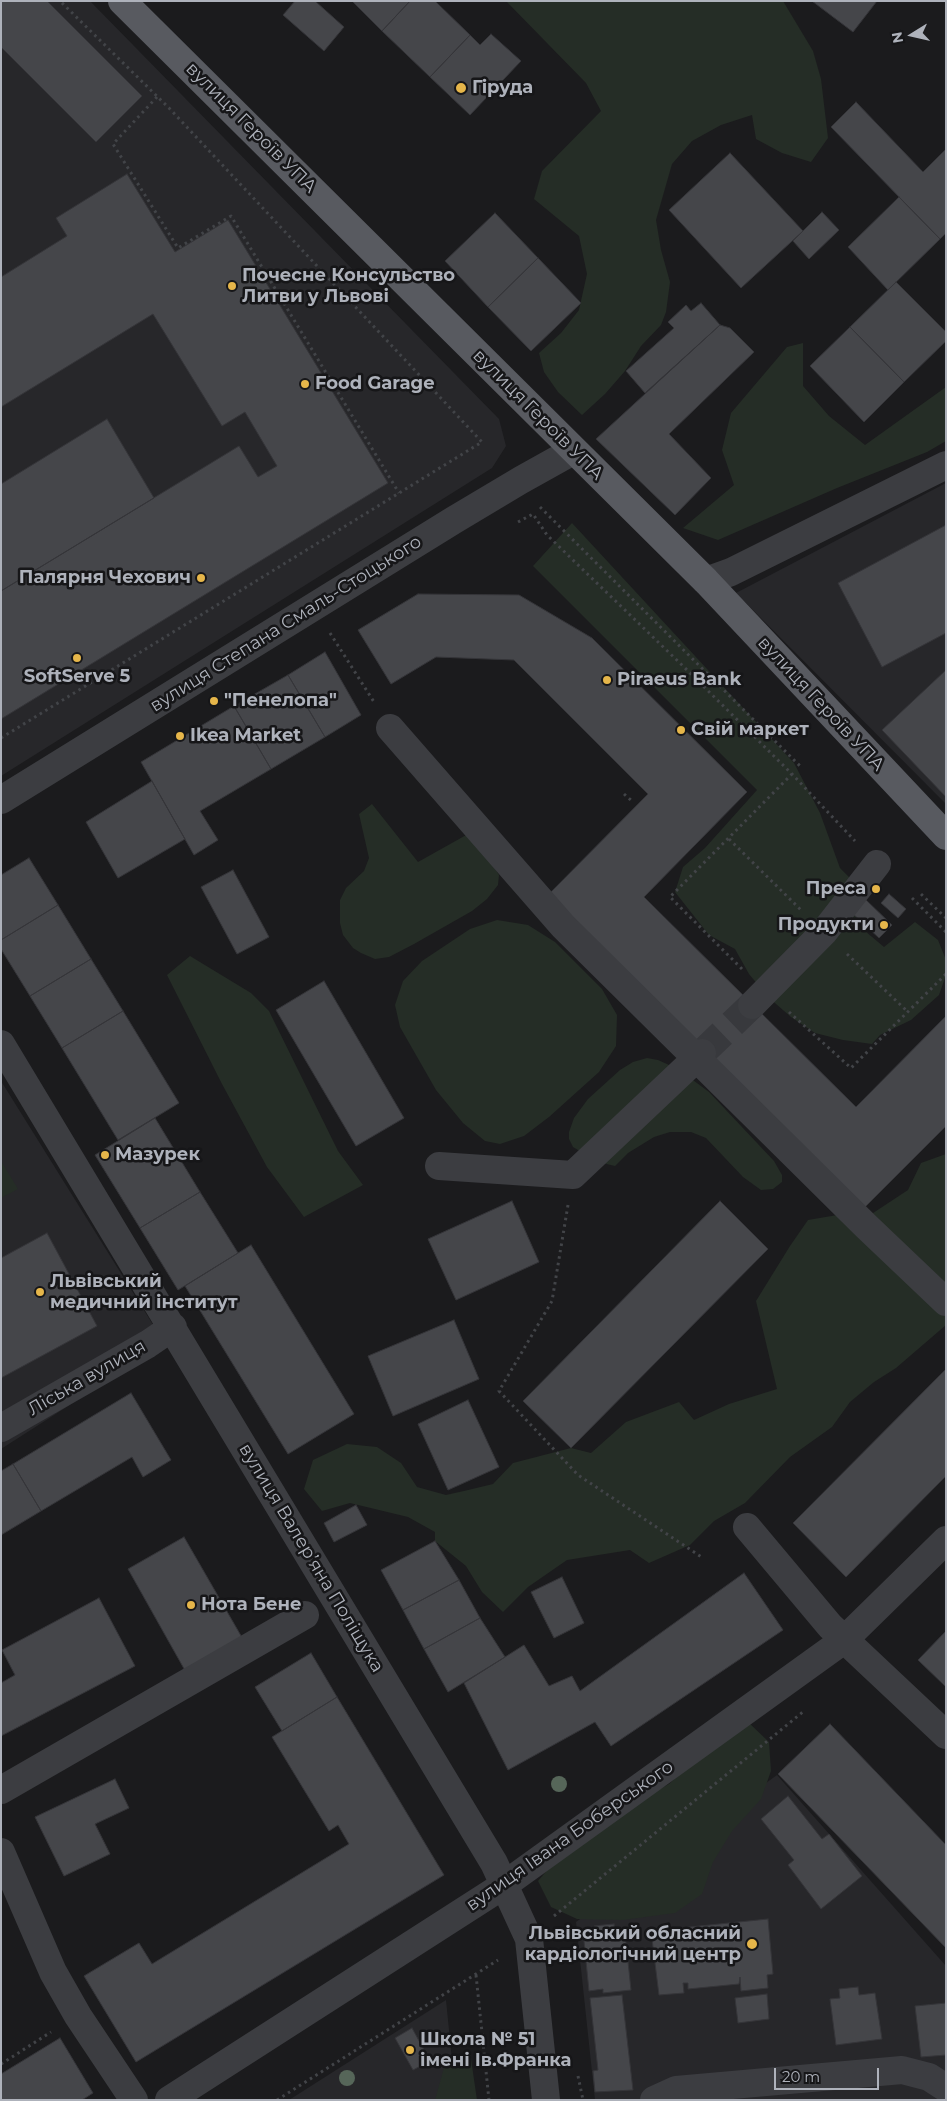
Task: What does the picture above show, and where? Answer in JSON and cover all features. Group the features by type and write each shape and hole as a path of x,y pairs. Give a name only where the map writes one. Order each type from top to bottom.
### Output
{"main road":[{"name":"вулиця Героїв УПА","path":"122,1 706,581 946,836"}],"street":[{"name":"вулиця Степана Смаль-Стоцького","path":"1,800 521,480 573,451"},
{"path":"706,581 731,572 946,465"},
{"path":"390,728 563,926 699,1056 946,1302"},
{"path":"759,998 824,932 877,864"},
{"name":"вулиця Валерʼяна Поліщука","path":"1,1044 494,1862 529,1939 546,2100"},
{"path":"439,1166 573,1175 699,1056"},
{"name":"Ліська вулиця","path":"1,1428 148,1344 173,1327"},
{"path":"747,1527 830,1626 946,1734"},
{"name":"вулиця Івана Боберського","path":"169,2100 504,1885 844,1640 946,1540"},
{"path":"1,1790 305,1615"},
{"path":"1,1852 53,1972 78,2016 134,2100"},
{"path":"654,2100 676,2090 902,2070 929,2077 946,2088"}],"path":[{"path":"1,738 482,442 157,97 60,1"},
{"path":"157,97 113,144 178,248 231,216 399,494"},
{"path":"521,480 542,509 800,766"},
{"path":"533,514 548,536 792,774 877,864"},
{"path":"329,631 369,693"},
{"path":"792,774 670,897 759,998 851,1068 946,974"},
{"path":"624,794 633,802"},
{"path":"921,894 946,918"},
{"path":"912,898 946,932"},
{"path":"573,1175 552,1302 500,1391 578,1475 704,1558"},
{"path":"276,2100 476,1975 529,1939 805,1710"},
{"path":"476,1975 489,2100"},
{"path":"1,2064 78,2016"},
{"path":"577,2071 584,2100"}],"shaded area":[{"path":"1,1 90,1 499,419 506,446 492,468 1,776"},
{"path":"506,1 783,1 813,51 821,79 828,138 811,162 782,153 756,139 752,115 721,125 692,141 672,164 656,220 661,250 670,282 666,312 661,325 641,346 625,371 605,394 582,415 558,392 544,372 539,353 561,333 579,310 587,274 579,236 534,199 542,171 601,111 586,83"},
{"path":"803,343 803,386 829,416 865,445 946,387 946,441 927,452 837,488 718,540 683,528 734,485 722,450 731,413 787,347"},
{"path":"946,483 946,804 736,593"},
{"path":"572,523 794,763 820,813 840,868 854,882 859,926 884,947 915,922 938,940 946,960 946,975 939,995 911,1020 880,1035 872,1044 843,1040 815,1033 791,1017 768,997 749,974 735,949 709,935 675,892 683,867 705,848 757,790 533,566"},
{"path":"372,804 418,862 468,834 499,875 498,885 487,899 472,911 389,957 375,959 353,948 343,935 340,923 340,900 346,888 364,871 369,858 359,814"},
{"path":"497,920 528,925 555,942 602,989 617,1015 616,1046 599,1072 549,1117 524,1136 500,1144 485,1141 463,1123 436,1090 400,1027 395,1005 403,981 422,961 470,929"},
{"path":"190,956 251,993 269,1011 338,1151 363,1185 304,1217 267,1167 222,1084 167,975"},
{"path":"647,1058 658,1060 678,1069 709,1092 774,1161 782,1175 782,1182 773,1189 761,1190 743,1177 706,1138 691,1132 670,1132 654,1137 628,1153 615,1166 598,1162 573,1147 569,1139 569,1132 574,1118 588,1099 620,1070 633,1062"},
{"path":"1,1081 165,1344 1,1449"},
{"path":"946,1154 946,1325 896,1368 874,1382 850,1402 832,1427 790,1457 745,1503 714,1521 690,1545 649,1563 630,1550 567,1560 528,1587 503,1612 482,1592 466,1566 435,1541 435,1532 408,1517 350,1503 322,1511 304,1489 313,1460 347,1444 377,1447 401,1463 417,1487 446,1495 493,1484 513,1463 571,1448 591,1453 626,1422 679,1402 694,1420 729,1404 777,1389 756,1301 808,1220 861,1211 870,1215 908,1190 921,1163"},
{"path":"1,1161 18,1189 1,1198"},
{"path":"748,1722 769,1742 771,1771 761,1799 732,1831 713,1862 702,1894 675,1913 623,1920 577,1919 551,1907 538,1881 549,1868 644,1798 669,1784 701,1754"},
{"name":"Львівський обласний кардіологічний центр","path":"777,1775 946,1966 946,2100 595,2100 576,1922"},
{"name":"Школа № 51 імені Ів.Франка","path":"446,2000 456,2100 289,2100"},
{"path":"470,2052 477,2100 435,2100 445,2064"}],"building":[{"path":"1,1 47,1 142,96 96,142 1,47"},
{"path":"295,1 315,1 344,27 324,51 283,15"},
{"path":"352,1 410,1 382,31"},
{"path":"410,1 435,1 470,35 430,77 382,31"},
{"path":"812,1 877,1 853,32"},
{"path":"491,34 521,61 470,115 430,77 470,35 480,45"},
{"path":"856,102 923,172 946,149 946,233 940,239 831,127"},
{"path":"730,153 803,231 741,288 669,210"},
{"path":"127,174 175,252 228,220 388,483 1,719 1,591 239,446 258,477 277,466 245,412 222,426 153,314 1,407 1,277 67,236 56,218"},
{"path":"899,197 940,239 888,290 848,247"},
{"path":"822,212 839,230 809,259 793,241"},
{"path":"495,213 538,258 488,307 445,261"},
{"path":"538,258 581,303 531,351 488,307"},
{"path":"896,282 946,332 946,341 904,382 850,327"},
{"path":"701,303 720,325 645,393 626,371 674,328 668,322 686,305 691,311"},
{"path":"720,325 730,328 754,352 669,434 711,478 675,515 596,439"},
{"path":"850,327 904,382 864,422 810,366"},
{"path":"107,419 154,498 1,591 1,484"},
{"path":"946,525 946,633 882,667 838,583"},
{"path":"418,594 519,595 592,638 747,792 644,897 856,1107 946,1016 946,1126 861,1211 545,898 648,794 514,660 436,657 391,684 358,630"},
{"path":"325,652 361,715 325,737 288,675"},
{"path":"946,670 946,797 882,730"},
{"path":"288,675 325,737 271,769 234,706"},
{"path":"234,706 271,769 200,811 218,840 194,855 141,762"},
{"path":"152,781 185,839 118,878 86,822"},
{"path":"29,858 58,905 1,940 1,875"},
{"path":"233,870 269,937 237,954 201,887"},
{"path":"872,882 880,889 875,895 867,888"},
{"path":"889,894 906,909 898,918 881,903"},
{"path":"865,899 892,925 879,938 852,913"},
{"path":"58,905 91,959 30,996 1,949 1,940"},
{"path":"91,959 123,1011 62,1048 30,996"},
{"path":"324,981 404,1118 356,1146 276,1010"},
{"path":"123,1011 179,1103 118,1140 62,1048"},
{"path":"155,1118 200,1192 140,1228 95,1155"},
{"path":"200,1192 238,1253 178,1290 140,1228"},
{"path":"512,1201 539,1262 456,1300 428,1239"},
{"path":"720,1201 768,1249 571,1448 523,1401"},
{"name":"Львівський медичний інститут","path":"47,1233 97,1326 1,1378 1,1258"},
{"path":"251,1245 354,1414 288,1454 185,1286"},
{"path":"454,1320 479,1379 393,1416 368,1356"},
{"path":"946,1369 946,1476 846,1577 793,1523"},
{"path":"131,1393 171,1460 143,1477 132,1457 41,1511 13,1464"},
{"path":"468,1400 499,1467 448,1490 418,1424"},
{"path":"13,1464 41,1511 1,1535 1,1471"},
{"path":"356,1505 367,1525 334,1542 324,1523"},
{"path":"184,1537 244,1641 187,1674 128,1569"},
{"path":"435,1541 459,1580 403,1610 381,1570"},
{"path":"744,1573 783,1630 611,1746 595,1722 508,1770 464,1683 524,1645 549,1686 572,1676 580,1691"},
{"path":"562,1577 584,1623 554,1638 531,1592"},
{"path":"459,1580 480,1618 424,1649 403,1610"},
{"path":"99,1598 135,1666 1,1736 1,1683 15,1675 2,1650"},
{"path":"480,1618 505,1657 448,1692 424,1649"},
{"path":"946,1631 946,1687 918,1660"},
{"path":"311,1653 337,1697 282,1731 255,1687"},
{"path":"337,1697 444,1875 136,2062 84,1976 139,1943 152,1964 349,1844 338,1825 329,1831 272,1737"},
{"path":"830,1724 946,1845 946,1948 778,1774"},
{"path":"115,1779 129,1808 95,1824 110,1854 64,1876 35,1817"},
{"path":"788,1796 822,1839 829,1834 862,1876 821,1909 788,1865 794,1860 761,1819"},
{"path":"768,1919 773,1974 767,1975 768,1988 741,1991 740,1977 739,1984 688,1989 688,1983 683,1983 684,1993 659,1995 651,1931"},
{"path":"614,1924 615,1934 625,1933 631,1990 603,1993 603,1989 589,1991 584,1941 596,1940 594,1926"},
{"path":"858,1987 859,1995 875,1993 882,2039 836,2045 830,1999 840,1998 839,1989"},
{"path":"767,1994 769,2019 738,2023 735,1998"},
{"path":"622,1995 633,2090 595,2092 593,2071 598,2070 590,1998"},
{"path":"946,2003 946,2055 921,2057 915,2006"},
{"path":"412,2028 430,2061 413,2070 395,2038"},
{"path":"60,2038 93,2093 82,2100 1,2100 1,2074"}],"tunnel":[{"path":"702,1053 752,1005"}],"place":[{"name":"Гіруда","path":"461,88"},
{"name":"Почесне Консульство Литви у Львові","path":"232,286"},
{"name":"Food Garage","path":"305,384"},
{"name":"Палярня Чехович","path":"201,578"},
{"name":"SoftServe 5","path":"77,658"},
{"name":"Piraeus Bank","path":"607,680"},
{"name":"\"Пенелопа\"","path":"214,701"},
{"name":"Свій маркет","path":"681,730"},
{"name":"Ikea Market","path":"180,736"},
{"name":"Преса","path":"876,889"},
{"name":"Продукти","path":"884,925"},
{"name":"Мазурек","path":"105,1155"},
{"name":"Львівський медичний інститут","path":"40,1292"},
{"name":"Нота Бене","path":"191,1605"},
{"name":"Львівський обласний кардіологічний центр","path":"752,1944"},
{"name":"Школа № 51 імені Ів.Франка","path":"410,2050"}]}
